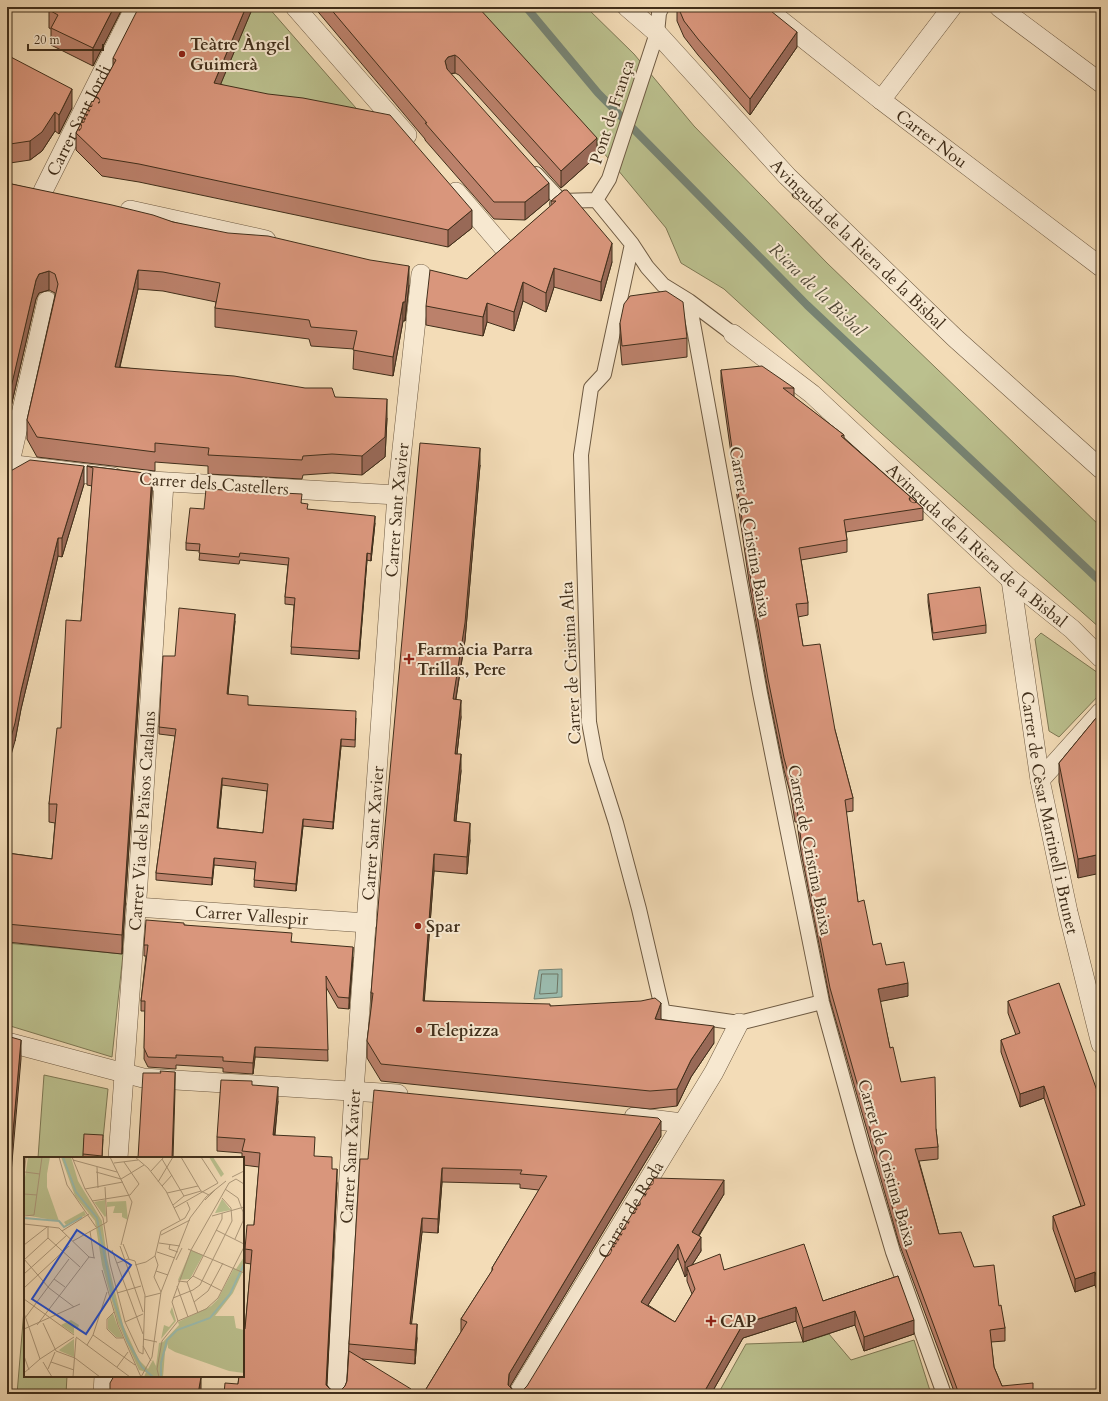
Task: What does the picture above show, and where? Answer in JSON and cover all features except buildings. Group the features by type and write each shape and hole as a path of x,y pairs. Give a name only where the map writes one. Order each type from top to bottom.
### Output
{"street":[{"name":"Carrer Sant Jordi","path":"43,191 135,7"},
{"path":"295,7 418,148"},
{"name":"Avinguda de la Riera de la Bisbal","path":"627,7 654,42 787,176 956,338 1101,469"},
{"name":"Pont de França","path":"596,200 609,179 654,42 659,12 662,7"},
{"name":"Carrer Nou","path":"764,7 881,100 1101,267"},
{"path":"881,100 952,7"},
{"path":"999,7 1101,83"},
{"path":"525,161 561,201"},
{"path":"443,177 504,249"},
{"path":"546,213 561,201 596,200"},
{"name":"Avinguda de la Riera de la Bisbal","path":"596,200 632,244 647,267 663,285 689,301 812,394 1011,580 1072,629 1101,658"},
{"path":"112,206 282,243"},
{"name":"Carrer de Cristina Alta","path":"632,244 604,374 591,388 581,455 589,722 596,760 616,823 639,909 663,1012 739,1023 822,1002"},
{"name":"Carrer Sant Xavier","path":"336,1394 354,1091 397,495 421,273"},
{"path":"8,468 48,301"},
{"name":"Carrer de Cristina Baixa","path":"689,301 760,693 822,1002 893,1252 944,1394"},
{"name":"Carrer dels Castellers","path":"8,468 164,483 397,495"},
{"name":"Carrer Via dels Països Catalans","path":"118,1157 164,483"},
{"name":"Carrer de Cèsar Martinell i Brunet","path":"1011,580 1040,780 1068,912 1101,1044"},
{"path":"1040,780 1101,712"},
{"name":"Carrer Vallespir","path":"136,907 367,924"},
{"name":"Carrer de Roda","path":"518,1394 682,1122 714,1072 739,1023"},
{"path":"7,1042 143,1078 418,1096"},
{"path":"614,1115 682,1122"},
{"path":"103,1394 104,1377"}],"green space":[{"path":"253,7 268,7 369,123 214,100"},
{"path":"477,7 586,7 634,54 694,126 827,263 1101,527 1101,629 881,433 724,289 681,263 666,228 598,146"},
{"path":"1041,633 1101,675 1101,693 1059,737 1049,731 1035,639"},
{"path":"7,943 123,954 112,1057 7,1025"},
{"path":"44,1075 108,1089 103,1139 84,1138 83,1157 38,1157"},
{"path":"24,1310 24,1377 67,1377 66,1394 17,1394"},
{"path":"829,1334 851,1360 914,1340 931,1394 718,1394 746,1344 803,1342"}],"water":[{"path":"562,969 562,997 534,999 539,970"}],"waterway":[{"name":"Riera de la Bisbal","path":"526,7 598,93 807,305 1101,582"}],"place":[{"name":"Teàtre Àngel Guimerà","path":"182,54"},
{"name":"Farmàcia Parra Trillas, Pere","path":"409,659"},
{"name":"Spar","path":"418,926"},
{"name":"Telepizza","path":"419,1030"},
{"name":"CAP","path":"711,1321"}]}
